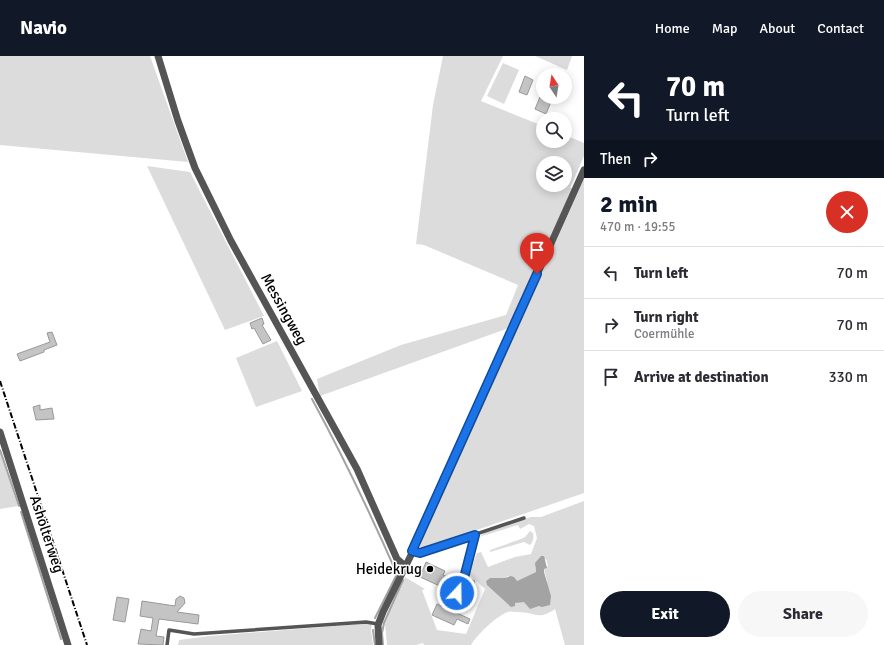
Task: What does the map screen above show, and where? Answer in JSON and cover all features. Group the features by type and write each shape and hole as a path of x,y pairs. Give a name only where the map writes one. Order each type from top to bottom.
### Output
{"street":[{"name":"Messingweg","path":"158,56 195,168 231,241 357,469 397,559 405,566"},
{"path":"379,645 377,632 378,624 383,612 584,170"},
{"name":"Ashölterweg","path":"0,432 67,645"}],"lane":[{"path":"412,551 420,553 524,518"},
{"path":"450,607 464,578 475,535"},
{"path":"167,645 169,630 194,634 366,622 378,624"}],"shaded area":[{"path":"0,56 150,56 188,162 0,145"},
{"path":"443,56 503,56 481,101 536,123 536,148 572,148 572,138 584,143 584,156 572,183 572,156 536,156 536,192 572,192 572,188 576,188 518,318 506,329 320,396 317,379 401,345 506,315 518,285 424,245 416,244 433,105"},
{"path":"535,56 572,56 568,68 562,68"},
{"path":"503,63 519,70 504,104 487,96"},
{"path":"147,166 190,172 264,316 225,330"},
{"path":"584,179 584,493 422,549 419,545 516,326 523,315"},
{"path":"277,341 302,391 256,407 236,358"},
{"path":"0,452 18,506 0,509"},
{"path":"584,501 584,645 565,645 555,609 545,615 523,612 509,612 503,614 487,626 477,636 471,645 424,645 423,643 416,645 387,645 385,624 405,577 425,589 422,590 437,630 466,634 485,589 469,574 477,553 481,552 488,567 515,557 531,554 537,538 534,526 529,524 520,529 518,525 479,537 488,531 531,517 541,517","holes":["546,559 548,566 544,569 547,581 517,581 536,572 535,566","508,576 517,581 486,581 490,578 505,578"]},
{"path":"530,531 533,533 533,541 530,545 524,542 490,552 490,550 525,537"},
{"path":"541,556 544,556 547,568 544,569 544,572 551,596 550,605 530,609 524,602 515,603 515,606 511,607 487,585 486,581 490,578 505,578 511,576 517,581 536,572 535,563"},
{"path":"372,623 371,630 373,645 178,645 179,640 210,636"}],"building":[{"path":"525,76 533,80 527,95 519,92"},
{"path":"537,104 550,104 547,112 542,112 535,109"},
{"path":"262,318 264,324 262,325 271,340 263,344 254,328 252,329 250,323"},
{"path":"52,332 57,345 44,350 44,352 20,361 17,354 50,342 47,333"},
{"path":"40,405 40,410 52,408 54,419 36,420 33,407"},
{"path":"426,562 445,571 443,575 458,582 453,592 420,577"},
{"path":"468,578 475,581 464,605 458,602 461,595 459,595"},
{"path":"180,596 184,598 185,603 177,612 199,615 198,624 159,619 156,636 164,637 163,645 138,644 141,629 151,631 153,618 140,616 142,601 175,606 176,599"},
{"path":"117,597 129,599 125,622 113,620"},
{"path":"437,604 470,619 468,624 457,619 454,625 432,615"}],"waterway":[{"path":"312,399 335,442 397,574 375,618"},
{"path":"0,450 19,506"},
{"path":"21,512 61,639"},
{"path":"383,645 382,633 384,623 403,580"},
{"path":"373,630 375,645"}],"railway":[{"path":"0,381 87,645"}],"place":[{"name":"Heidekrug","path":"430,569"}],"route":[{"path":"457,593 464,578 475,535 420,553 412,551 537,274"}]}
